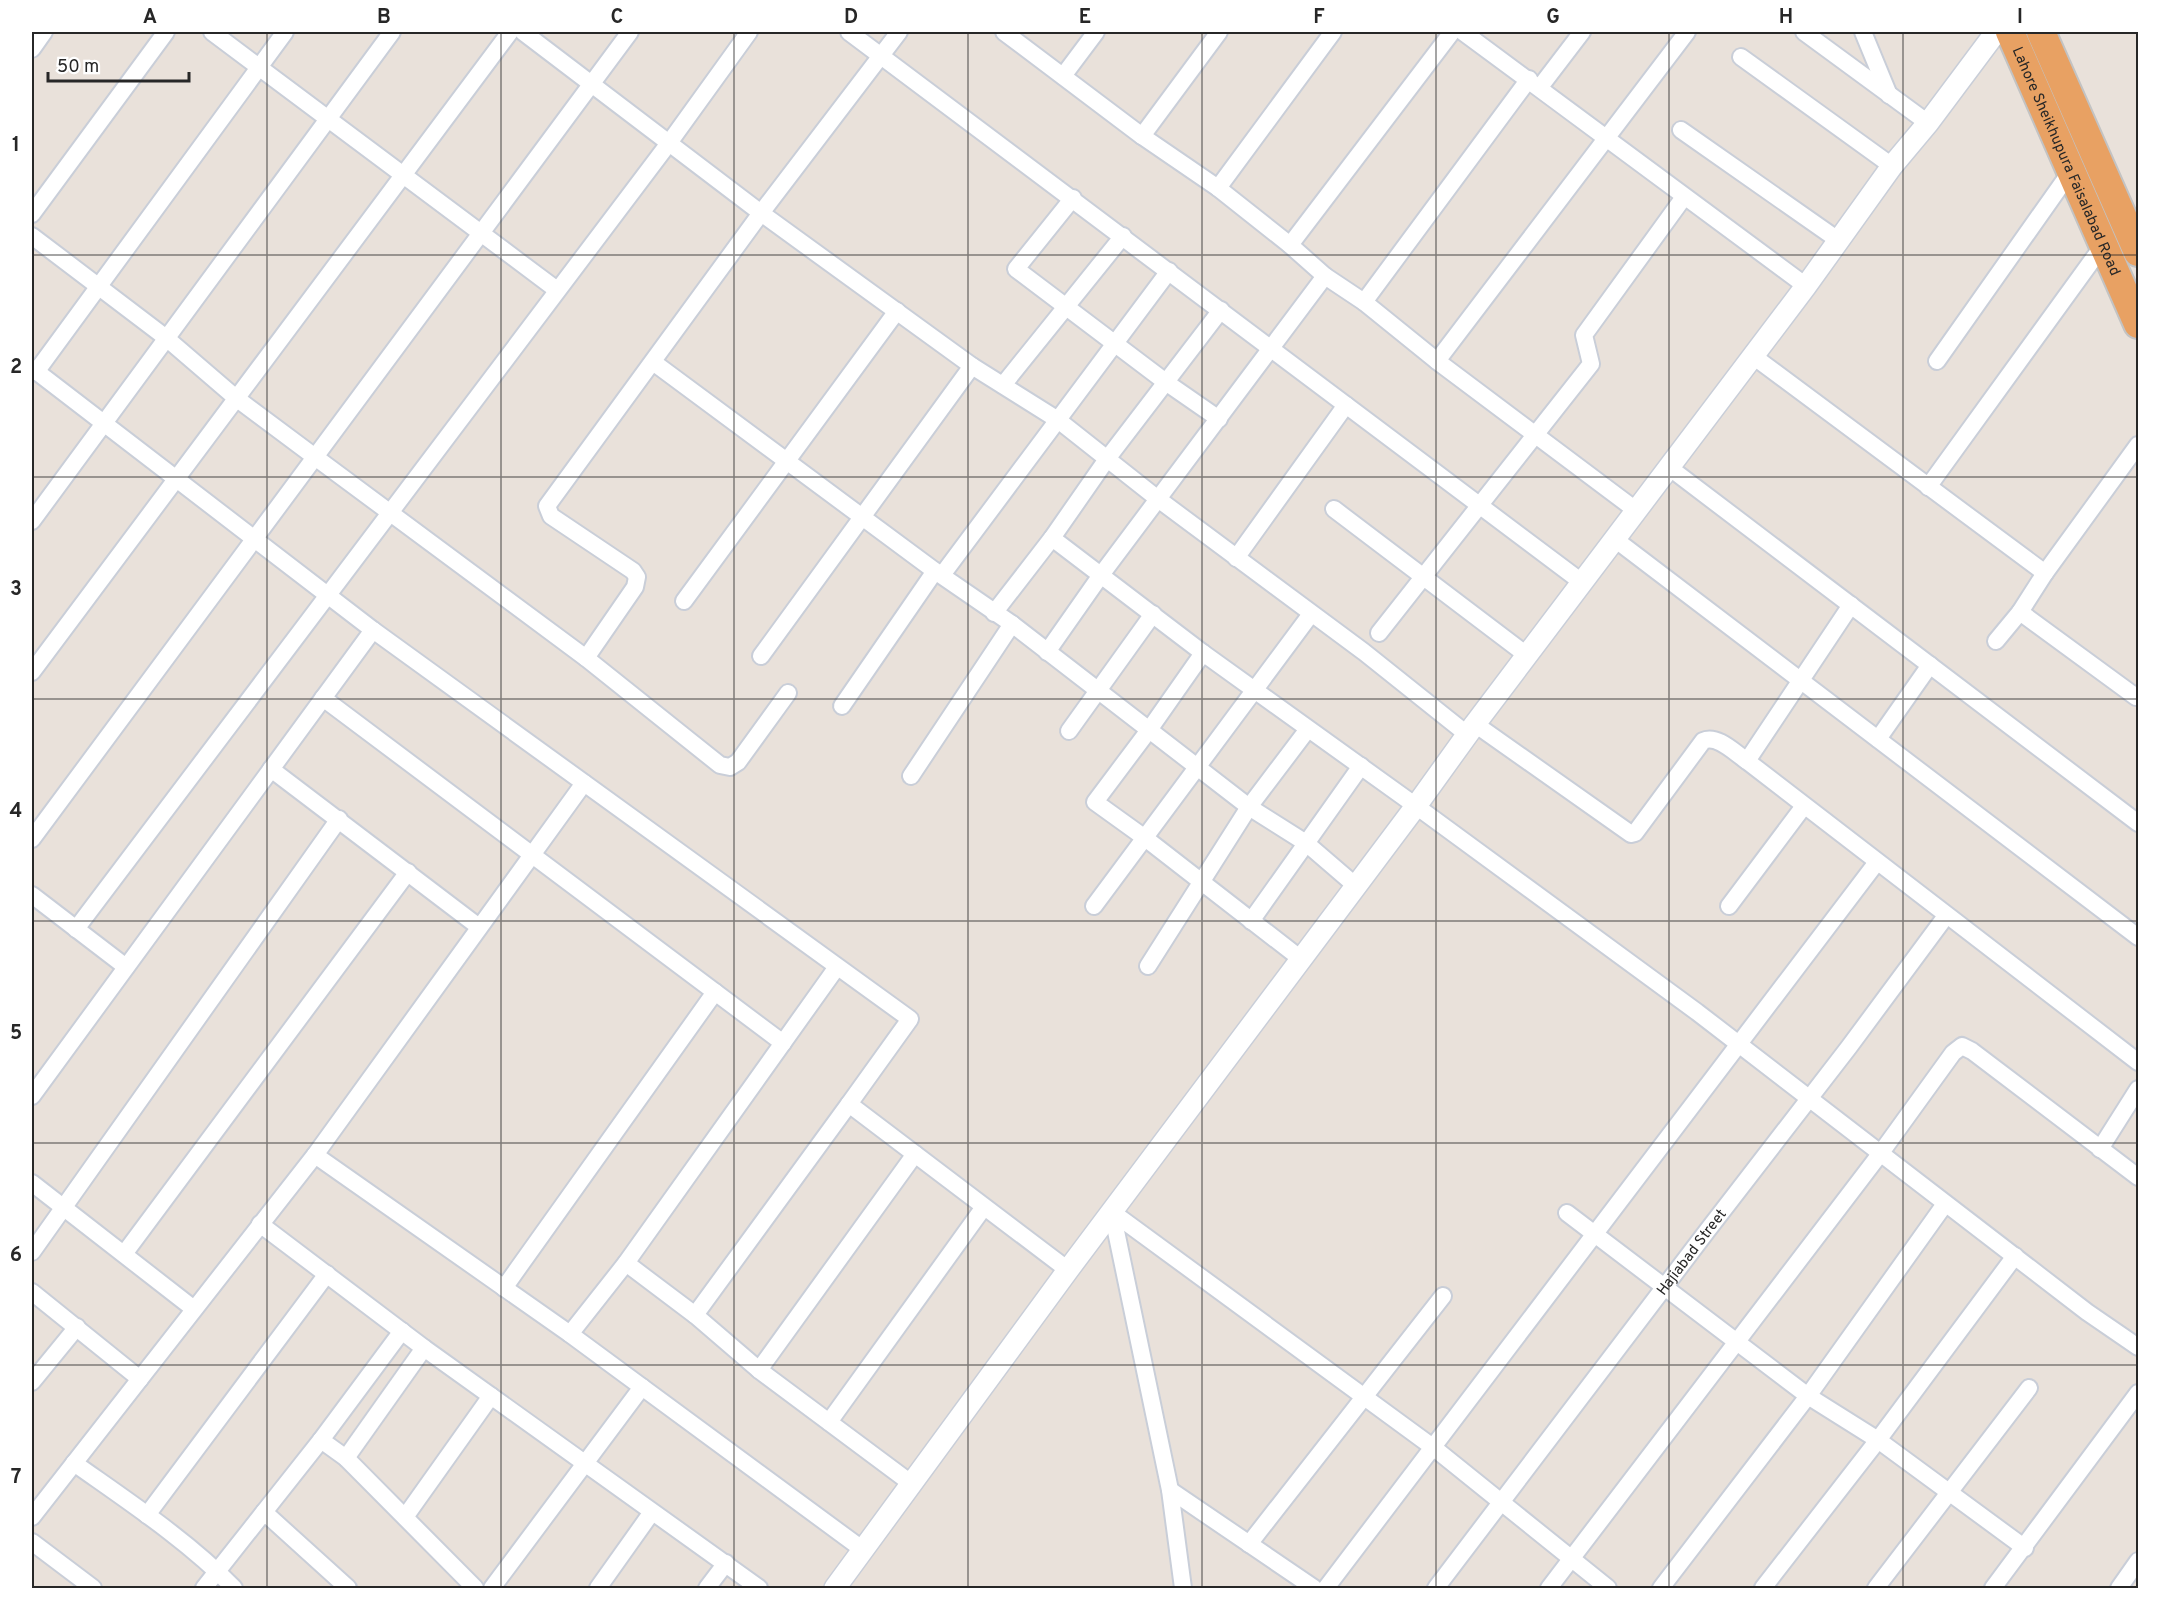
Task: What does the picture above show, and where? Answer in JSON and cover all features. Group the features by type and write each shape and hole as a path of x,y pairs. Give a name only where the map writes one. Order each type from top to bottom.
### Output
{"highway":[{"name":"Lahore Sheikhupura Faisalabad Road","path":"2010,32 2139,324"},
{"name":"Lahore Sheikhupura Faisalabad Road","path":"2041,32 2139,252"}],"street":[{"path":"32,49 44,32"},
{"path":"32,214 166,32"},
{"path":"212,32 557,290"},
{"path":"285,32 34,370 373,630 910,1019 694,1315"},
{"path":"32,521 165,337 392,32"},
{"path":"32,672 510,32"},
{"path":"523,32 761,213 972,366 1058,420 1236,558 1471,730 1631,834 1635,833 1703,741 1709,738 1715,740 1747,761 2139,1062"},
{"path":"32,839 630,32"},
{"path":"76,929 669,143 749,32"},
{"path":"849,32 1583,583"},
{"path":"586,658 635,587 638,577 633,571 551,516 547,506 761,213 899,32"},
{"path":"1004,32 1142,136 1218,188 1325,276 1364,302 1437,361 1637,511"},
{"path":"1063,76 1096,32"},
{"path":"1142,136 1219,32"},
{"path":"1218,188 1333,32"},
{"path":"1290,245 1452,32"},
{"path":"1463,32 1806,286"},
{"path":"1364,302 1534,83 1582,32"},
{"path":"1437,361 1687,32"},
{"path":"1804,32 1928,123"},
{"path":"1863,32 1890,96"},
{"path":"835,1588 1068,1270 1471,730 1754,356 1892,166 1928,123 1996,32"},
{"path":"1740,57 1892,166"},
{"path":"1681,130 1838,240"},
{"path":"1937,361 2071,171"},
{"path":"1379,633 1591,364 1584,335 1684,197"},
{"path":"1073,198 1016,269 1116,345 1220,419"},
{"path":"32,236 165,337 236,398 586,658 720,765 730,766 738,762 788,693"},
{"path":"1003,385 1123,236"},
{"path":"1928,487 2104,244"},
{"path":"842,706 939,573 1116,345 1169,271"},
{"path":"1047,652 1101,575 1325,276"},
{"path":"994,613 1052,538 1107,459 1221,310"},
{"path":"684,601 897,311"},
{"path":"1754,356 2045,573"},
{"path":"653,362 939,573 1012,624 1199,766 1249,807 1306,843 1356,886"},
{"path":"761,656 972,366"},
{"path":"1236,558 1346,405"},
{"path":"1996,641 2020,612 2045,573 2139,445"},
{"path":"1670,468 2139,824"},
{"path":"1334,509 1528,656"},
{"path":"1052,538 1203,653 1416,806 1738,1044 2087,1312 2139,1347"},
{"path":"1616,540 2139,937"},
{"path":"1747,761 1851,604"},
{"path":"2020,612 2136,697 2139,694"},
{"path":"1069,731 1153,614"},
{"path":"1094,906 1311,614"},
{"path":"910,776 1012,624"},
{"path":"32,1096 373,630"},
{"path":"1203,653 1095,802 1301,959"},
{"path":"1878,739 1930,665"},
{"path":"323,698 783,1043"},
{"path":"1148,966 1249,807 1308,729"},
{"path":"1251,921 1361,766"},
{"path":"271,769 479,927"},
{"path":"32,1517 315,1155 584,783"},
{"path":"1729,906 1804,806"},
{"path":"32,1252 339,819"},
{"path":"1326,1588 1877,862"},
{"path":"124,1254 408,872"},
{"path":"32,895 126,967"},
{"name":"Hajiabad Street","path":"1436,1588 1849,1047 1946,916"},
{"path":"570,1334 626,1263 837,966"},
{"path":"504,1288 715,992"},
{"path":"1549,1588 1880,1154 1953,1053 1962,1046 1972,1051 2139,1177"},
{"path":"2100,1149 2139,1089"},
{"path":"849,1104 1068,1270"},
{"path":"759,1370 915,1154"},
{"path":"315,1155 570,1334 862,1550"},
{"path":"32,1183 194,1309"},
{"path":"1661,1588 1808,1396 1945,1204"},
{"path":"830,1422 984,1207"},
{"path":"1112,1212 1434,1448 1500,1504 1608,1588"},
{"path":"1112,1212 1170,1490 1183,1588"},
{"path":"1568,1213 1808,1396 1878,1440 2025,1548"},
{"path":"260,1224 424,1348 759,1588"},
{"path":"1763,1588 1878,1440 2015,1256"},
{"path":"626,1263 694,1315 759,1370 912,1484"},
{"path":"147,1515 327,1274"},
{"path":"32,1292 140,1379"},
{"path":"1250,1544 1443,1296"},
{"path":"32,1382 77,1327"},
{"path":"204,1588 321,1440 402,1331"},
{"path":"346,1458 424,1348"},
{"path":"492,1588 587,1464 642,1387"},
{"path":"1876,1588 2029,1389"},
{"path":"1993,1588 2139,1393"},
{"path":"405,1517 491,1396"},
{"path":"321,1440 346,1458 475,1588"},
{"path":"74,1463 147,1515 217,1571 234,1588"},
{"path":"1170,1490 1314,1588"},
{"path":"264,1512 348,1588"},
{"path":"598,1588 652,1512"},
{"path":"32,1542 93,1588"},
{"path":"2118,1588 2139,1561"},
{"path":"707,1588 726,1563"}]}
